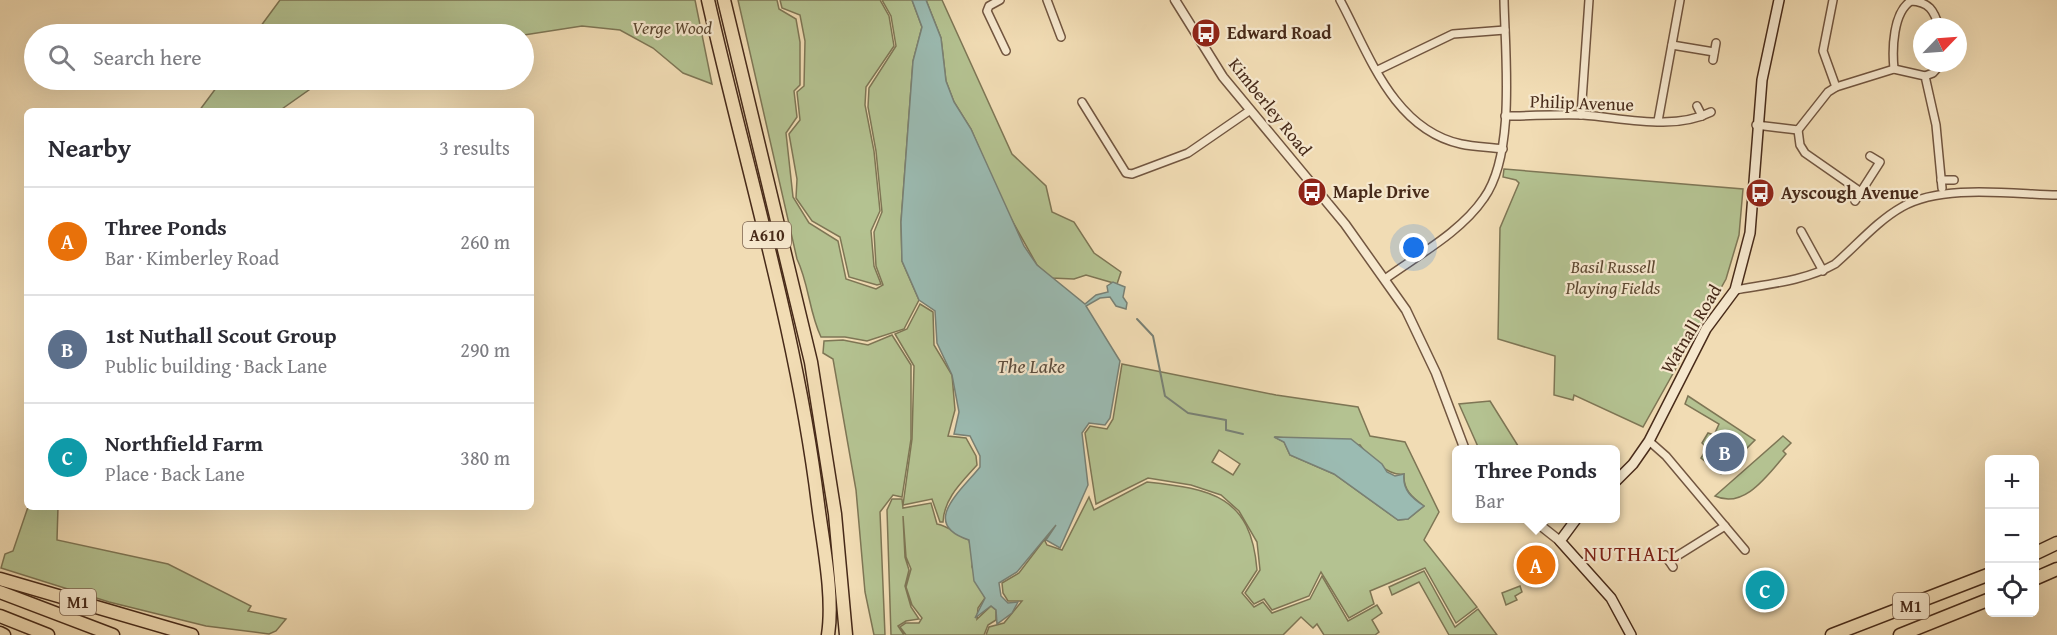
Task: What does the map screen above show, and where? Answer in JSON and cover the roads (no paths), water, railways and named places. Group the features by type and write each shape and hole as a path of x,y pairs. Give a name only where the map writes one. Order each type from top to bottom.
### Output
{"highway":[{"name":"A610","path":"708,0 727,85 777,278 795,361 819,508 828,598 828,635"},
{"name":"A610","path":"724,0 811,362 835,514 846,635"},
{"path":"2039,552 2057,543"},
{"path":"2039,577 2057,569"},
{"name":"M1","path":"1832,635 1985,576"},
{"name":"M1","path":"0,579 192,635"},
{"name":"M1","path":"0,592 113,635"},
{"name":"M1","path":"1900,635 1985,601"},
{"name":"M1","path":"0,616 48,635"},
{"path":"0,633 4,635"}],"main road":[{"name":"Watnall Road","path":"1620,477 1633,464 1649,441 1706,329 1735,290 1750,233 1756,125 1762,80 1779,0"},
{"path":"1573,523 1560,541 1611,598 1631,635"}],"street":[{"path":"1000,0 989,6 987,10 1006,51"},
{"path":"1047,0 1061,37"},
{"name":"Kimberley Road","path":"1175,0 1223,77 1345,224 1385,279 1422,340 1463,445"},
{"path":"1340,0 1395,100 1428,130 1462,144 1503,149"},
{"path":"1385,279 1470,214 1484,198 1494,181 1503,149 1505,116 1504,0"},
{"path":"1581,115 1589,0"},
{"name":"Philip Avenue","path":"1658,121 1680,0"},
{"path":"1833,0 1823,51 1836,87"},
{"path":"1894,69 1896,36 1904,5 1911,1 1928,4 1936,18"},
{"path":"1378,70 1453,34 1504,30"},
{"path":"1713,60 1716,43"},
{"path":"1672,45 1714,51"},
{"path":"1861,192 1805,153 1800,145 1798,130 1828,92 1836,87 1894,69 1925,76 1934,72"},
{"path":"1925,76 1936,125 1942,184 1954,180"},
{"path":"1082,102 1126,173 1132,174 1188,153 1249,111"},
{"path":"1696,106 1702,116"},
{"name":"Philip Avenue","path":"1505,116 1581,115 1686,122 1711,112"},
{"path":"1756,125 1798,130"},
{"path":"1855,201 1880,162 1870,156"},
{"path":"1735,290 1805,277 1823,271 1835,264 1901,207 1921,199 1960,193 2057,195"},
{"path":"1801,231 1823,271"},
{"path":"1649,441 1666,456 1745,550"},
{"path":"1536,523 1560,541"},
{"path":"1669,561 1725,526"}],"water":[{"name":"The Lake","path":"912,0 926,0 941,38 946,81 954,102 971,129 1024,246 1037,265 1085,304 1096,295 1108,292 1107,286 1113,282 1125,287 1123,297 1127,303 1126,309 1116,306 1110,297 1100,298 1086,306 1120,361 1110,418 1105,425 1089,423 1082,433 1088,485 1060,548 1046,540 1056,525 1017,572 999,583 1001,596 1008,603 1018,602 1012,613 997,624 996,610 991,606 975,618 985,598 974,581 969,540 954,533 947,525 945,516 955,496 980,467 980,456 970,436 954,434 959,412 952,375 937,343 935,311 919,300 902,261 901,222 913,61 922,27"},
{"path":"1274,437 1351,439 1382,464 1387,472 1395,476 1404,474 1406,489 1424,506 1408,519 1398,520 1334,474 1290,455 1284,442"}],"waterway":[{"path":"1137,319 1153,336 1165,396 1188,413 1226,420 1226,430 1243,434"}],"place":[{"name":"Edward Road","path":"1206,33"},
{"name":"Maple Drive","path":"1312,192"},
{"name":"Ayscough Avenue","path":"1760,193"},
{"name":"1st Nuthall Scout Group","path":"1725,452"},
{"name":"Three Ponds","path":"1536,565"},
{"name":"Northfield Farm","path":"1765,590"}],"district":[{"name":"NUTHALL","path":"1632,554"}],"park label":[{"name":"Verge Wood","path":"672,28"},
{"name":"Basil Russell Playing Fields","path":"1613,277"}]}
